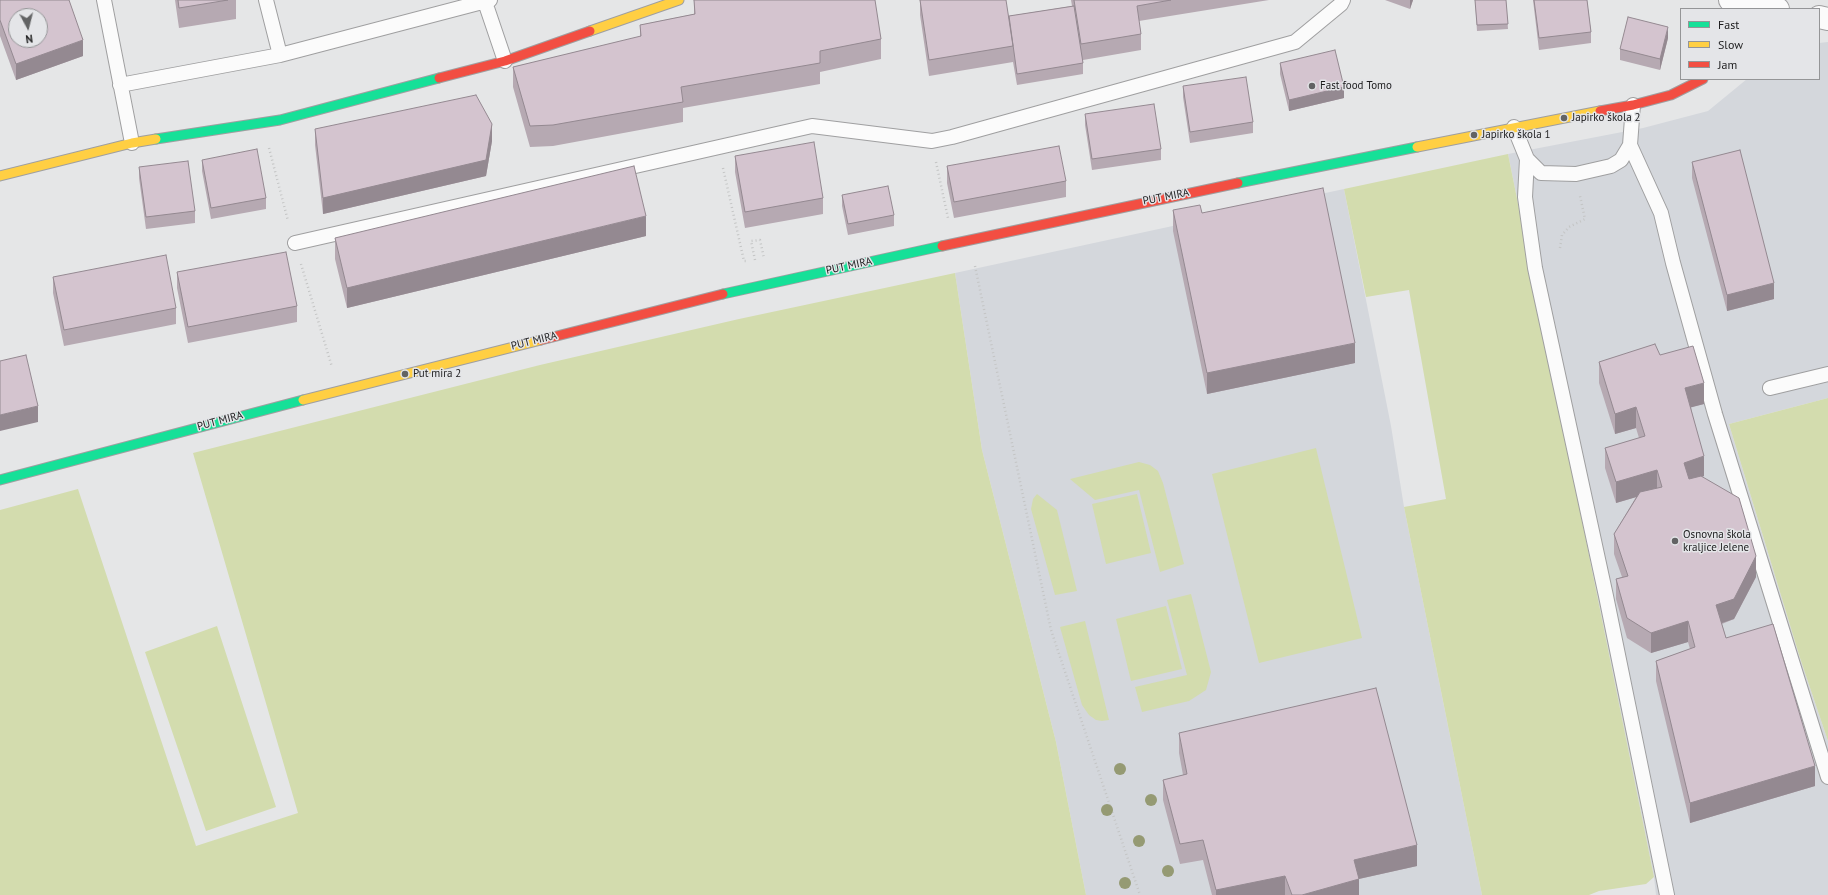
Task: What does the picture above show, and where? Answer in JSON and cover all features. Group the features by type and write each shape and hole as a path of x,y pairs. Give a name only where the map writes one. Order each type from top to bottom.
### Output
{"street":[{"path":"0,176 132,143 287,118 505,61 679,0"},
{"path":"1730,0 1772,8"},
{"name":"PUT MIRA","path":"0,480 339,391 715,296 1109,209 1514,127 1634,105 1672,95 1701,80"}],"lane":[{"path":"104,0 132,143"},
{"path":"266,0 280,55"},
{"path":"295,243 812,126 932,140 952,137 1294,42 1341,4 1343,0"},
{"path":"120,85 280,55 488,1 505,61"},
{"path":"1514,127 1527,159 1541,173 1576,174 1611,166 1622,160 1630,145 1634,105"},
{"path":"1630,145 1661,213 1673,263 1715,414 1828,777"},
{"path":"1527,159 1524,197 1535,268 1608,604 1667,895"},
{"path":"1770,388 1828,374"}],"path":[{"path":"263,123 278,184 339,391"},
{"path":"932,140 954,244"},
{"path":"718,147 744,262 756,260 752,241 760,240 770,284"},
{"path":"1560,248 1562,235 1569,227 1585,219 1579,192"},
{"path":"970,240 1051,630 1140,895"}],"shaded area":[{"name":"Osnovna škola kraljice Jelene","path":"1828,42 1828,398 1729,424 1800,658 1828,741 1828,895 1656,895 1654,877 1508,154 1643,128 1708,111 1746,80 1820,80 1820,43"},
{"path":"1344,189 1391,426 1404,507 1482,895 1086,895 1056,742 982,450 955,273"}],"green space":[{"path":"1508,154 1654,877 1646,884 1599,891 1589,895 1482,895 1404,507 1446,499 1409,290 1366,297 1344,189"},
{"path":"955,273 982,450 1056,742 1086,895 0,895 0,510 78,489 196,846 298,813 193,453 540,365 739,319"},
{"path":"1828,398 1828,741 1800,658 1729,424"},
{"path":"1316,448 1362,638 1259,663 1212,474"},
{"path":"1139,462 1150,465 1158,471 1163,483 1184,564 1160,572 1139,490 1095,500 1070,479"},
{"path":"1037,494 1057,510 1077,591 1055,595 1031,509 1033,499"},
{"path":"1137,494 1151,553 1106,564 1092,504"},
{"path":"1191,594 1211,672 1206,690 1189,701 1142,712 1135,687 1187,675 1167,600"},
{"path":"1166,606 1182,669 1131,681 1116,619"},
{"path":"1085,621 1109,720 1096,720 1089,715 1082,705 1060,627"},
{"path":"217,626 276,807 206,831 145,652"}],"building":[{"path":"0,0 69,0 83,40 16,64 10,48 48,48 48,8 8,8 8,42 0,20"},
{"path":"178,0 228,0 179,8"},
{"path":"694,0 875,0 881,39 820,51 820,63 681,87 683,102 553,125 530,126 513,67 641,36 640,25 695,14"},
{"path":"920,0 1006,0 1013,46 929,60"},
{"path":"1074,0 1171,0 1137,6 1141,34 1081,44"},
{"path":"1475,0 1506,0 1508,24 1477,25"},
{"path":"1534,0 1587,0 1591,32 1539,38"},
{"path":"1074,6 1083,63 1017,74 1009,16"},
{"path":"1628,17 1668,27 1660,59 1620,49"},
{"name":"Fast food Tomo","path":"1335,50 1344,87 1289,100 1280,63"},
{"path":"1246,77 1253,122 1190,132 1183,86"},
{"path":"476,95 492,124 486,160 323,198 315,129"},
{"path":"1154,104 1161,149 1092,159 1085,114"},
{"path":"814,142 823,198 745,212 735,156"},
{"path":"1059,146 1066,181 954,202 947,166"},
{"path":"257,149 266,198 211,208 202,160"},
{"path":"1740,150 1774,283 1727,295 1692,162"},
{"path":"188,161 195,211 146,217 139,167"},
{"path":"634,166 646,216 347,288 335,238"},
{"path":"888,186 894,215 848,224 842,195"},
{"path":"1323,188 1355,343 1207,373 1173,210 1200,205 1202,213"},
{"path":"286,252 297,306 188,327 177,272"},
{"path":"166,255 176,308 64,330 53,277"},
{"path":"1655,344 1660,355 1693,346 1704,383 1685,388 1704,456 1684,463 1689,479 1701,476 1739,498 1756,556 1734,599 1716,605 1726,638 1773,624 1815,766 1690,803 1656,661 1695,647 1688,621 1651,633 1627,618 1616,579 1628,576 1614,534 1640,492 1662,487 1657,470 1616,482 1605,448 1645,436 1636,407 1615,414 1599,362"},
{"path":"26,355 38,406 0,415 0,361"},
{"path":"1376,688 1417,845 1354,860 1359,879 1302,895 1292,895 1285,876 1216,890 1203,840 1180,844 1163,780 1187,774 1179,733"}],"traffic: fast":[{"path":"156,139 280,120 439,78"},
{"path":"1238,183 1417,147"},
{"path":"723,294 942,246"},
{"path":"0,480 303,400"}],"traffic: slow":[{"path":"590,31 679,0"},
{"path":"1417,147 1600,111"},
{"path":"0,176 132,143 156,139"},
{"path":"303,400 541,340"}],"traffic: jam":[{"path":"439,78 505,61 590,31"},
{"path":"1600,111 1633,105 1671,95 1701,80"},
{"path":"942,246 1238,183"},
{"path":"541,340 723,294"}],"place":[{"name":"Fast food Tomo","path":"1312,86"},
{"name":"Japirko škola 2","path":"1564,118"},
{"name":"Japirko škola 1","path":"1474,135"},
{"name":"Put mira 2","path":"405,374"},
{"name":"Osnovna škola kraljice Jelene","path":"1675,541"}]}
